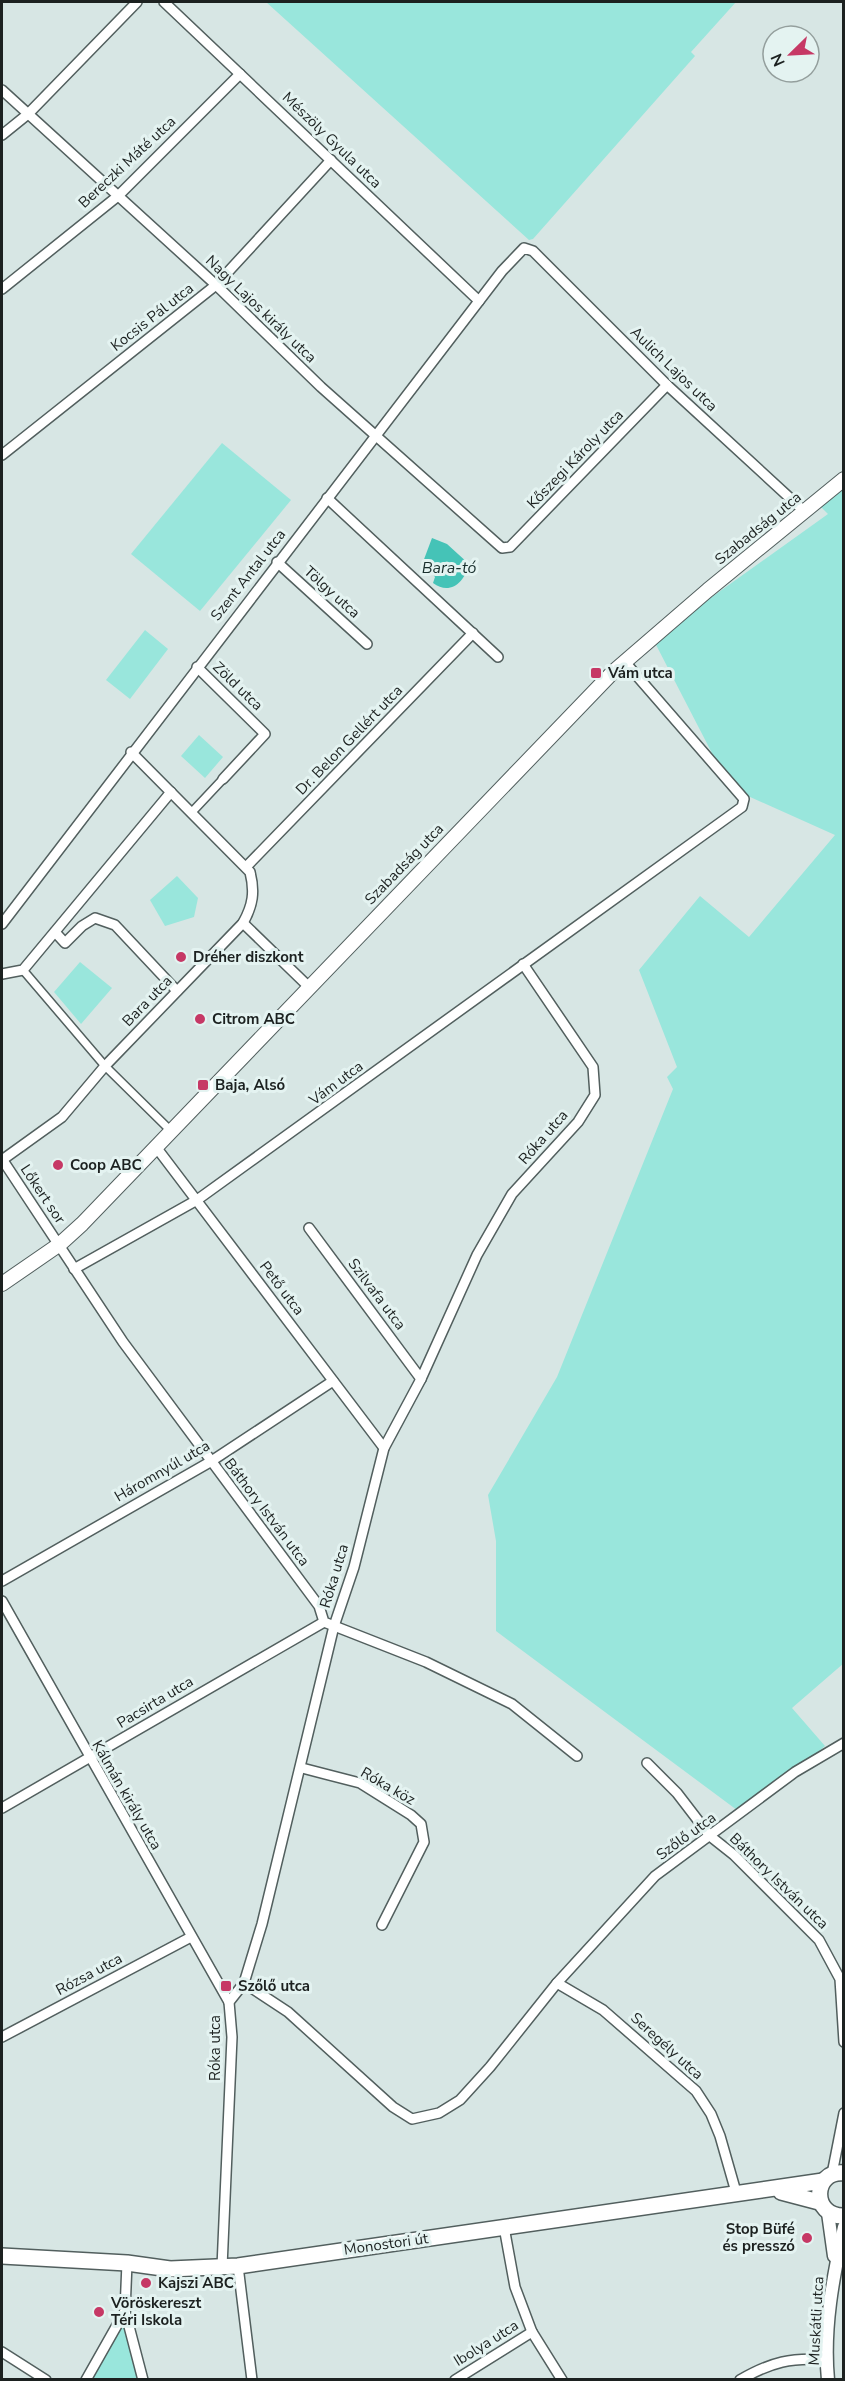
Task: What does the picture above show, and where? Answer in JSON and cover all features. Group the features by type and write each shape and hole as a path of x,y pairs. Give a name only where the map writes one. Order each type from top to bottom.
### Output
{"main road":[{"name":"Szabadság utca","path":"2,1284 60,1244 156,1147 547,738 624,661 843,479"},
{"name":"Monostori út","path":"2,2256 170,2269 238,2266 735,2192 770,2190 833,2176"},
{"path":"824,2207 819,2191 833,2176"},
{"name":"Monostori út","path":"770,2190 824,2207 843,2216"}],"street":[{"path":"2,135 28,114 136,2"},
{"name":"Mészöly Gyula utca","path":"164,2 479,301"},
{"name":"Bereczki Máté utca","path":"2,289 118,196 240,74"},
{"name":"Nagy Lajos király utca","path":"2,90 216,285 376,436 502,548"},
{"name":"Kocsis Pál utca","path":"2,455 216,285 331,160"},
{"name":"Szent Antal utca","path":"2,924 277,562 479,301 524,248"},
{"name":"Aulich Lajos utca","path":"524,248 533,251 667,385 804,511"},
{"name":"Kőszegi Károly utca","path":"502,548 510,547 667,385"},
{"path":"327,498 498,657"},
{"name":"Tölgy utca","path":"277,562 367,644"},
{"name":"Dr. Belon Gellért utca","path":"246,867 473,633"},
{"name":"Vám utca","path":"74,1269 197,1200 312,1120 523,964 742,807 744,800 624,661"},
{"name":"Zöld utca","path":"197,667 265,734 223,779"},
{"name":"Bara utca","path":"2,1159 62,1117 105,1066 243,923 251,908 255,890 246,867 131,752"},
{"path":"192,812 223,779"},
{"path":"2,974 23,970 171,792"},
{"path":"55,932 65,943 82,926 95,918 115,925 177,991"},
{"path":"243,923 309,987"},
{"name":"Róka utca","path":"222,2267 232,2037 229,2002 244,1983 262,1924 302,1768 329,1624 354,1567 384,1448 422,1379 477,1255 512,1194 578,1122 595,1095 593,1066 523,964"},
{"path":"23,970 105,1066 171,1131"},
{"name":"Pető utca","path":"156,1147 384,1448"},
{"name":"Lőkert sor","path":"2,1159 60,1244"},
{"name":"Szilvafa utca","path":"309,1228 422,1379"},
{"name":"Báthory István utca","path":"60,1244 74,1269 210,1462 320,1606 329,1624"},
{"name":"Háromnyúl utca","path":"2,1581 210,1462 333,1381"},
{"name":"Kálmán király utca","path":"2,1601 229,2002"},
{"path":"329,1624 426,1662 512,1704 577,1756"},
{"name":"Pacsirta utca","path":"2,1808 329,1624"},
{"name":"Szőlő utca","path":"244,1983 288,2012 393,2107 412,2119 439,2113 460,2100 490,2067 557,1983 656,1876 795,1772 843,1743"},
{"name":"Báthory István utca","path":"647,1763 677,1793 710,1836 734,1855 819,1940 840,1979 843,2042"},
{"name":"Róka köz","path":"302,1768 360,1783 411,1815 421,1824 424,1842 382,1925"},
{"name":"Rózsa utca","path":"2,2037 191,1937"},
{"name":"Seregély utca","path":"557,1983 603,2010 696,2091 711,2114 720,2136 735,2192"},
{"path":"833,2176 843,2136 843,2113"},
{"name":"Muskátli utca","path":"824,2207 834,2264"},
{"path":"504,2227 515,2287 531,2332 562,2379"},
{"name":"Muskátli utca","path":"828,2379 826,2360 834,2264 843,2227"},
{"path":"127,2264 125,2312 143,2379"},
{"path":"238,2266 252,2379"},
{"path":"86,2379 125,2312"},
{"name":"Ibolya utca","path":"455,2379 531,2332"},
{"path":"2,2352 46,2379"},
{"path":"740,2379 775,2363 797,2358 826,2360"}],"shaded area":[{"path":"266,2 736,2 691,52 695,56 533,239 529,240"},
{"path":"222,443 291,500 200,611 131,554"},
{"path":"843,487 844,1663 792,1708 825,1746 745,1816 496,1631 496,1541 488,1495 557,1377 673,1089 667,1077 677,1067 639,970 700,896 749,937 835,835 730,788 653,639 828,514 820,506"},
{"path":"145,630 168,649 130,699 106,680"},
{"path":"199,735 223,757 205,778 181,756"},
{"path":"177,876 198,898 194,917 165,926 150,900"},
{"path":"80,962 112,988 81,1024 54,992"},
{"path":"124,2321 143,2379 91,2380"}],"water":[{"name":"Bara-tó","path":"432,538 447,544 469,564 464,576 456,585 439,587 433,583 435,577 432,573 424,573 420,570"}],"place":[{"name":"Vám utca","path":"596,673"},
{"name":"Dréher diszkont","path":"181,957"},
{"name":"Citrom ABC","path":"200,1019"},
{"name":"Baja, Alsó","path":"203,1085"},
{"name":"Coop ABC","path":"58,1165"},
{"name":"Szőlő utca","path":"226,1986"},
{"name":"Stop Büfé és presszó","path":"807,2238"},
{"name":"Kajszi ABC","path":"146,2283"},
{"name":"Vöröskereszt Téri Iskola","path":"99,2312"}]}
